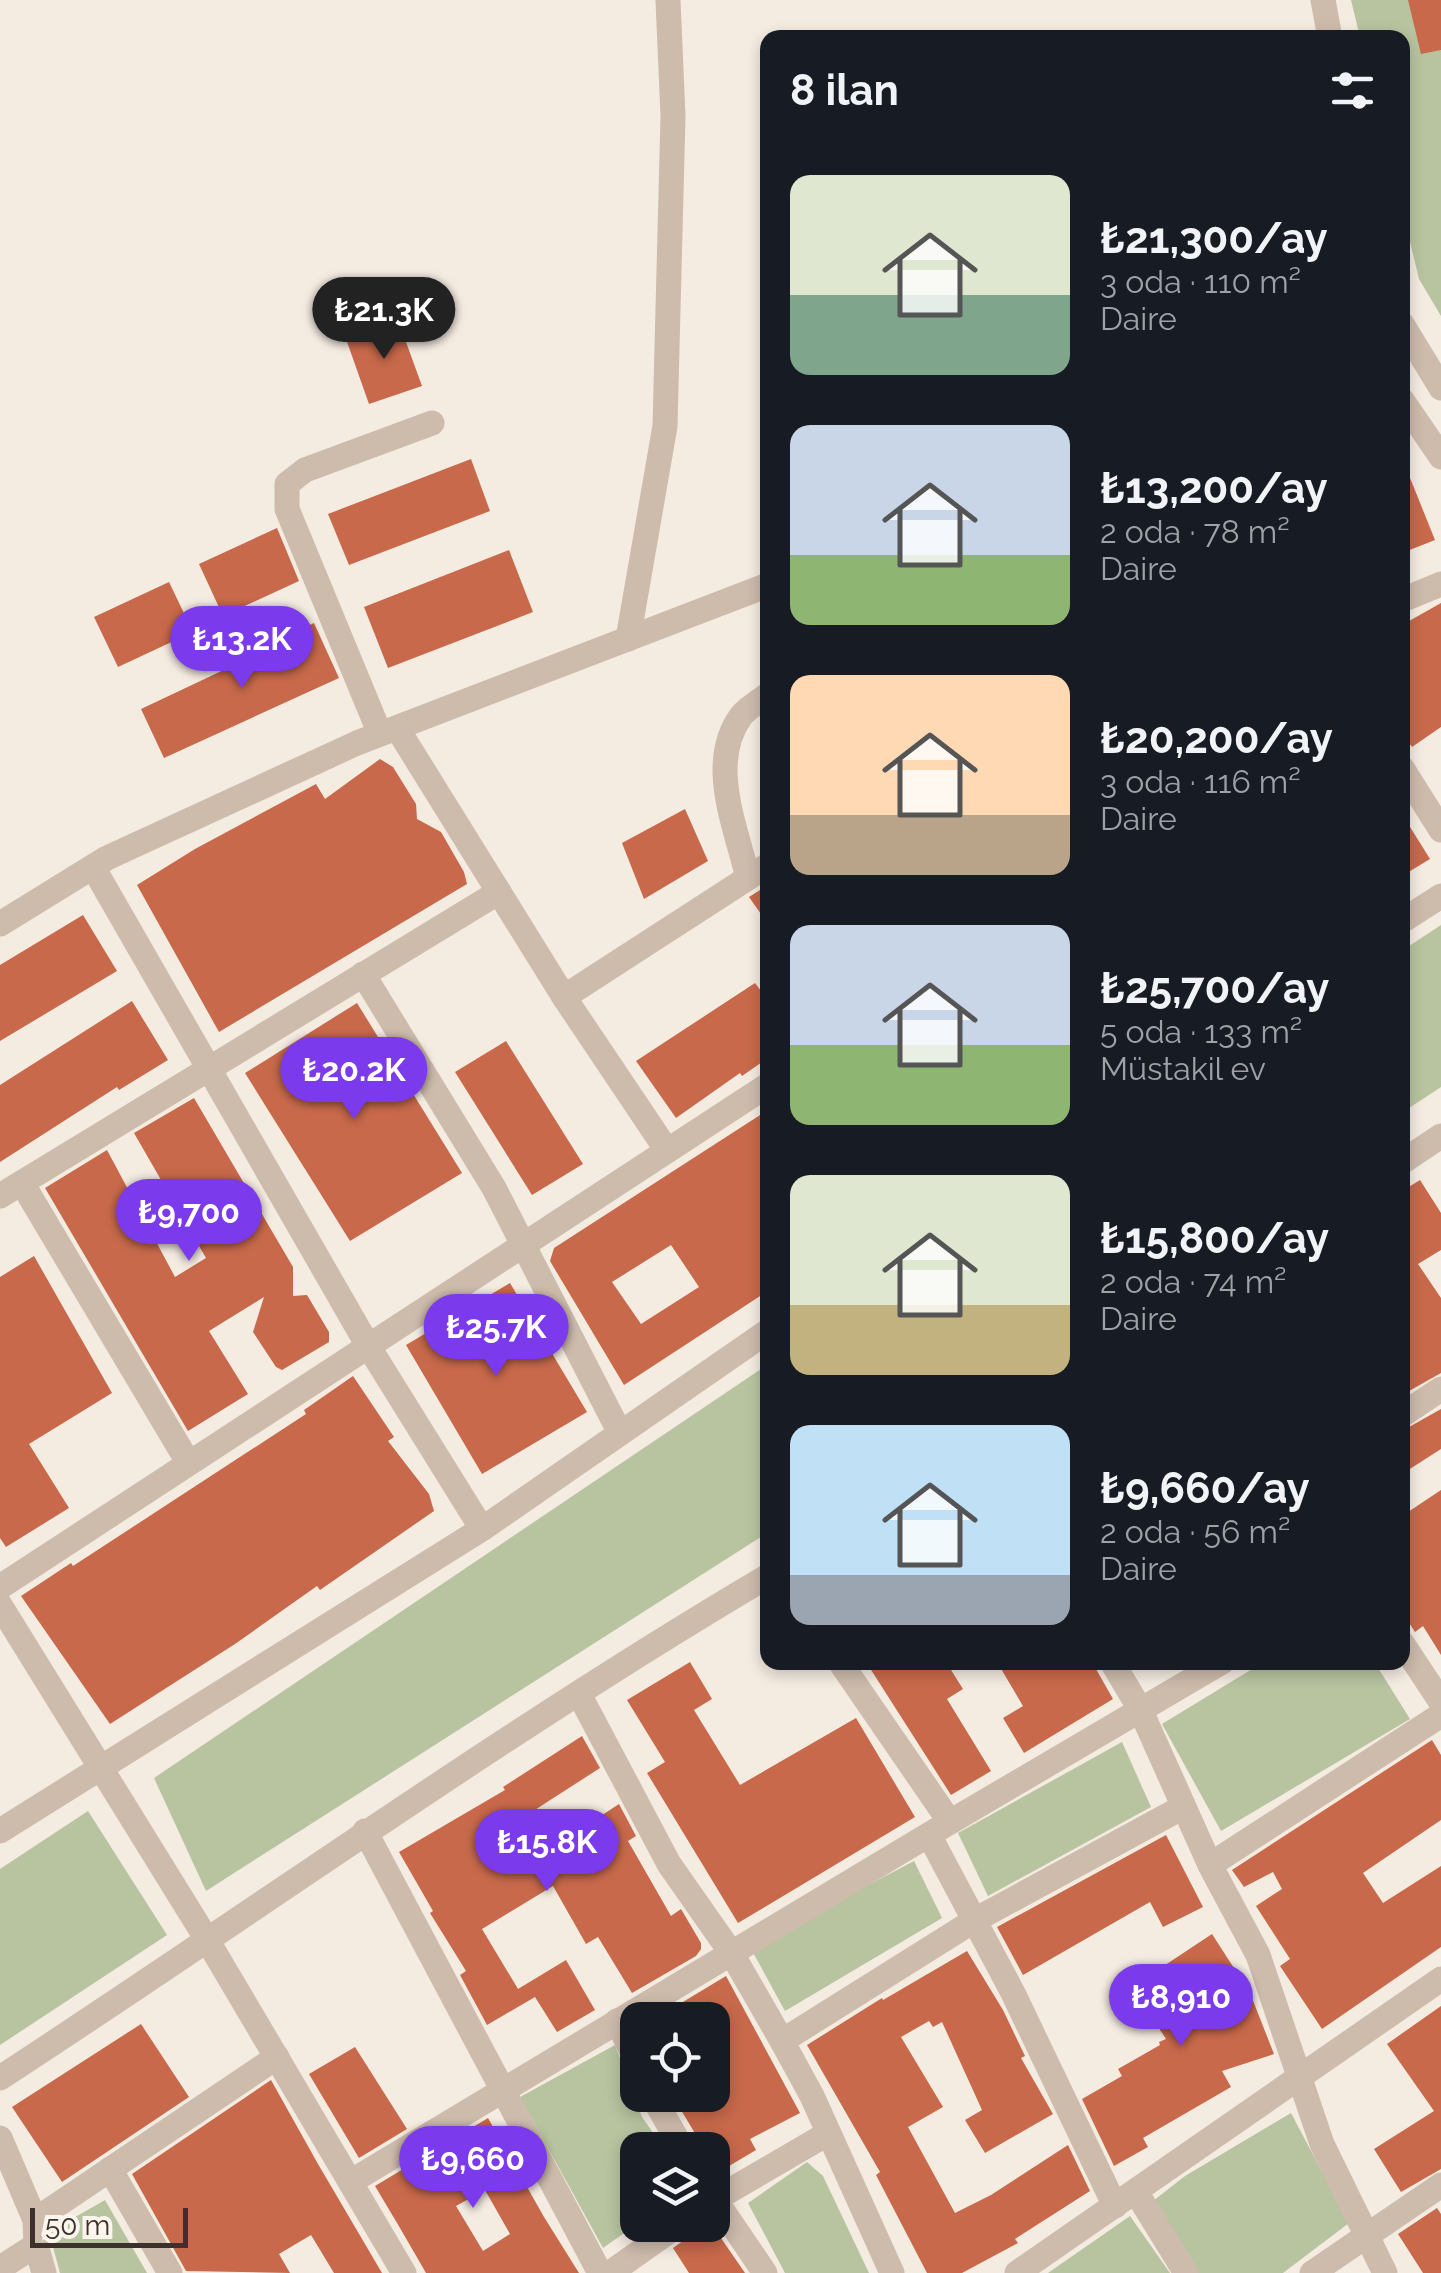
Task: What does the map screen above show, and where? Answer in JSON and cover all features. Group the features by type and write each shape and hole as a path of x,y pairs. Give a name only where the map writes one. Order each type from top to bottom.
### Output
{"street":[{"path":"628,638 665,426 673,116 668,0"},
{"path":"1322,0 1328,30"},
{"path":"1410,337 1441,388"},
{"path":"1410,412 1441,457"},
{"path":"432,423 305,470 287,484 288,509 389,731 666,1149"},
{"path":"1410,597 1441,584"},
{"path":"0,924 93,867 389,731 760,588"},
{"path":"564,997 758,872 728,799 726,746 743,713 760,700"},
{"path":"1410,781 1441,830"},
{"path":"93,867 367,1344 482,1529"},
{"path":"188,1462 11,1189 499,892"},
{"path":"1410,916 1441,896"},
{"path":"363,974 525,1244 620,1433"},
{"path":"0,1587 760,1090"},
{"path":"1410,1157 1441,1136"},
{"path":"0,1831 482,1529 760,1337"},
{"path":"1410,1410 1441,1389"},
{"path":"0,2078 365,1831 760,1581"},
{"path":"0,1605 278,2057 352,2181 400,2272"},
{"path":"1410,1655 1441,1702"},
{"path":"845,1670 939,1828 975,1920 1125,2199 1186,2273"},
{"path":"1117,1670 1140,1710 1210,1865 1258,1955 1322,2144 1385,2273"},
{"path":"352,2181 1208,1670"},
{"path":"579,1694 669,1864 732,1954 812,2096 892,2273"},
{"path":"1210,1865 1441,1715"},
{"path":"782,2041 975,1920 1183,1807"},
{"path":"365,1831 600,2273"},
{"path":"1017,2273 1441,1979"},
{"path":"617,2021 620,2027"},
{"path":"0,2268 110,2169 278,2057"},
{"path":"730,2189 828,2134"},
{"path":"0,2138 36,2232 44,2273"},
{"path":"110,2169 170,2273"},
{"path":"1312,2273 1441,2185"},
{"path":"730,2223 764,2273"},
{"path":"610,2273 654,2242"}],"green space":[{"path":"1351,0 1441,0 1441,316 1419,279 1410,242 1410,30 1358,30"},
{"path":"1441,925 1441,1087 1410,1107 1410,945"},
{"path":"760,1370 760,1537 206,1891 154,1778"},
{"path":"1251,1670 1379,1670 1410,1719 1221,1831 1162,1724"},
{"path":"1122,1742 1151,1807 988,1896 958,1833"},
{"path":"88,1811 167,1935 0,2045 0,1869"},
{"path":"914,1861 942,1918 785,2011 750,1947"},
{"path":"615,2045 620,2058 620,2112 640,2112 652,2132 620,2132 620,2236 603,2248 520,2097"},
{"path":"1291,2113 1349,2223 1283,2273 1197,2273 1153,2201 1185,2176"},
{"path":"807,2162 823,2176 869,2273 785,2273 748,2203"},
{"path":"105,2200 147,2273 60,2273 49,2232"},
{"path":"1130,2216 1170,2273 1048,2273"}],"building":[{"path":"1408,0 1441,0 1441,50 1421,54"},
{"path":"398,320 422,386 369,404 346,339"},
{"path":"471,459 490,511 349,565 328,514"},
{"path":"1410,478 1435,540 1410,550"},
{"path":"277,528 299,581 223,616 199,564"},
{"path":"509,550 533,612 388,668 364,607"},
{"path":"169,582 193,632 118,667 94,617"},
{"path":"1441,603 1441,727 1412,747 1410,744 1410,620"},
{"path":"314,623 339,678 164,758 141,709"},
{"path":"380,759 393,767 416,804 417,819 441,832 467,884 219,1032 137,885 316,784 325,799"},
{"path":"685,809 708,861 644,899 622,843"},
{"path":"1410,827 1430,859 1410,871"},
{"path":"760,890 760,913 749,897"},
{"path":"83,915 117,971 0,1041 0,965"},
{"path":"755,983 760,990 760,1064 676,1118 636,1061"},
{"path":"132,1001 168,1060 119,1090 117,1087 0,1162 0,1085"},
{"path":"357,1003 462,1173 350,1241 245,1073"},
{"path":"506,1041 583,1164 532,1195 455,1072"},
{"path":"194,1098 293,1267 293,1296 307,1295 329,1332 329,1342 282,1370 276,1367 253,1332 264,1297 209,1331 248,1394 188,1431 45,1188 107,1150 175,1277 206,1258 134,1133"},
{"path":"760,1115 760,1296 624,1385 550,1261 554,1248","holes":["671,1245 699,1287 641,1324 612,1282"]},
{"path":"1420,1180 1441,1213 1441,1250 1418,1264 1441,1298 1441,1373 1410,1390 1410,1186"},
{"path":"34,1256 112,1393 29,1444 69,1508 6,1547 0,1538 0,1277"},
{"path":"510,1283 587,1412 482,1474 406,1345"},
{"path":"353,1376 394,1437 388,1441 429,1494 434,1511 320,1590 317,1586 110,1724 21,1596 306,1414 304,1410"},
{"path":"1441,1409 1441,1449 1410,1469 1410,1426"},
{"path":"1441,1490 1441,1655 1423,1626 1415,1632 1410,1624 1410,1511"},
{"path":"690,1662 712,1699 694,1710 740,1785 856,1718 915,1817 738,1923 647,1773 665,1762 627,1700"},
{"path":"871,1670 951,1670 963,1689 947,1699 991,1771 951,1795"},
{"path":"1002,1670 1097,1670 1113,1699 1024,1753 1003,1718 1023,1706"},
{"path":"582,1736 600,1768 499,1833 520,1869 619,1804 636,1836 628,1841 671,1916 681,1909 701,1949 696,1956 632,1993 598,1937 586,1944 553,1886 482,1929 518,1989 566,1960 595,2010 557,2032 535,1997 487,2025 460,1975 466,1971 399,1852 505,1790 503,1787"},
{"path":"1432,1740 1441,1755 1441,1820 1363,1873 1383,1903 1441,1866 1441,1947 1322,2029 1280,1966 1290,1959 1256,1906 1282,1889 1273,1872 1244,1887 1232,1870"},
{"path":"1166,1835 1203,1907 1163,1927 1150,1902 1023,1975 997,1927"},
{"path":"1212,1934 1250,1993 1274,2054 1222,2071 1231,2087 1143,2138 1148,2147 1114,2166 1082,2099 1122,2076 1118,2069 1166,2039 1132,1987"},
{"path":"967,1951 1003,2010 1025,2056 1021,2058 1053,2114 985,2153 965,2120 982,2110 942,2022 933,2027 929,2021 901,2037 943,2107 908,2127 955,2213 991,2195 1068,2145 1090,2191 1015,2239 1018,2243 962,2273 927,2273 876,2175 880,2172 807,2045"},
{"path":"726,1976 800,2113 750,2139 756,2150 730,2165 730,2132 694,2132 682,2112 730,2112 730,2002 683,2002"},
{"path":"1441,2006 1441,2169 1401,2192 1374,2149 1434,2111 1387,2044"},
{"path":"141,2024 189,2097 62,2182 12,2107"},
{"path":"355,2047 407,2129 359,2158 309,2074"},
{"path":"271,2080 382,2273 334,2273 311,2235 279,2254 290,2273 186,2271 132,2174"},
{"path":"488,2118 579,2273 426,2273 375,2186","holes":["485,2190 510,2234 483,2251 456,2206"]},
{"path":"1437,2208 1441,2214 1441,2273 1423,2273 1398,2234"},
{"path":"681,2242 724,2242 745,2273 689,2273 673,2248"}]}
